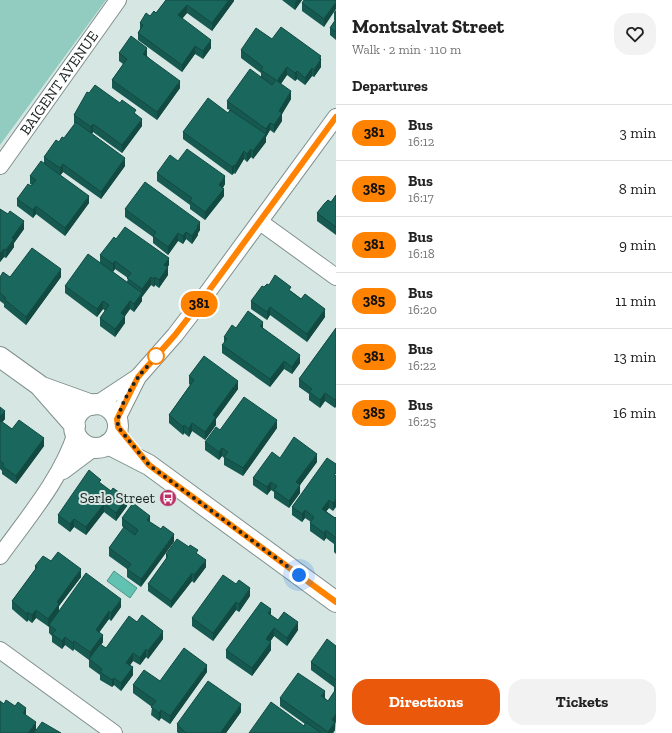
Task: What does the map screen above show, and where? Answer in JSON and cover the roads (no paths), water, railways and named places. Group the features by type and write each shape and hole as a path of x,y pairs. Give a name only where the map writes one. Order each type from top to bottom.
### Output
{"street":[{"name":"BAIGENT AVENUE","path":"0,166 118,0"},
{"path":"60,473 110,435 138,377 175,335 260,222 336,117"},
{"path":"260,222 336,277"},
{"path":"0,357 39,385 75,429 80,440 87,445 110,435"},
{"path":"0,556 60,473 70,452 78,415 86,406 94,404 138,377"},
{"path":"39,385 110,408 110,435"},
{"path":"110,435 336,602"},
{"path":"0,650 114,733"}],"place":[{"name":"Serle Street","path":"168,498"}]}
